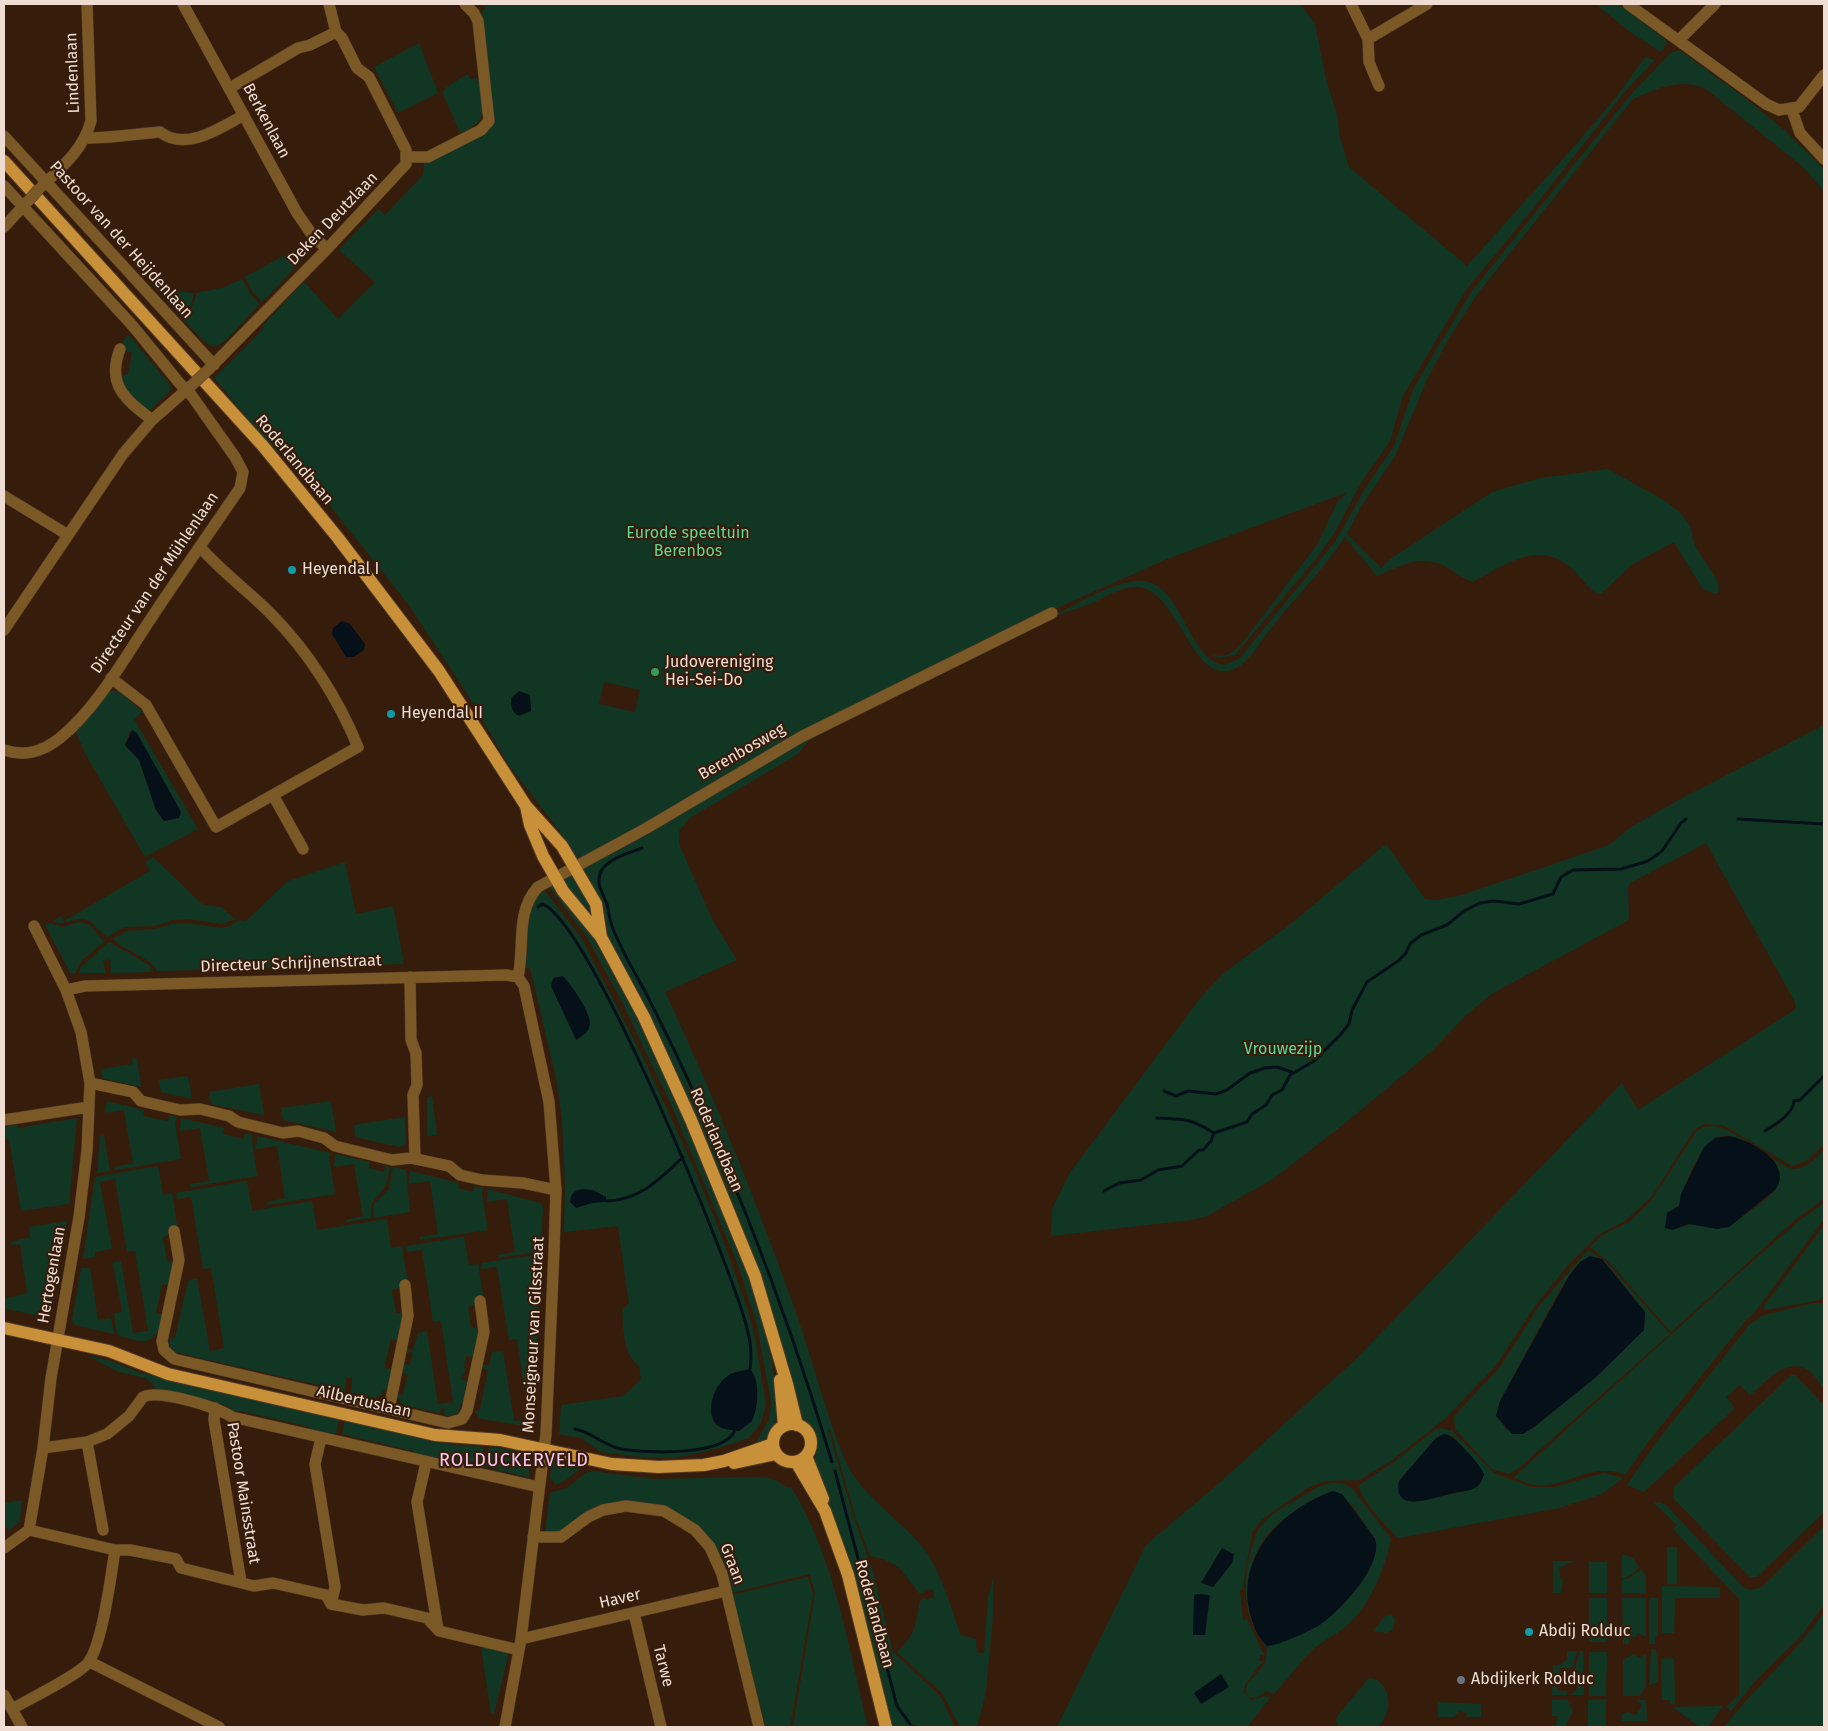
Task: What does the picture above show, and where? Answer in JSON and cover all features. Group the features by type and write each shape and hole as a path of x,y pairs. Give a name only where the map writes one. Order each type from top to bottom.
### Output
{"main road":[{"name":"Roderlandbaan","path":"4,161 263,446 326,523 439,671 526,806 555,836 575,866 596,904 601,937"},
{"name":"Roderlandbaan","path":"526,806 535,840 563,891 601,937 644,1017 691,1120 755,1276 797,1425"},
{"name":"Ailbertuslaan","path":"4,1328 109,1351 168,1374 345,1407 435,1435 500,1440 612,1464 674,1467 724,1461 774,1449"},
{"name":"Roderlandbaan","path":"780,1365 784,1426"},
{"path":"797,1425 808,1432 810,1451 801,1459 784,1461 774,1449 776,1434 784,1426 797,1425"},
{"name":"Roderlandbaan","path":"801,1459 822,1496 825,1511 848,1575 886,1727"}],"street":[{"name":"Lindenlaan","path":"4,227 26,202 73,157 87,138 91,121 87,4"},
{"name":"Berkenlaan","path":"183,4 304,225 327,249"},
{"path":"329,4 336,32 342,38 357,68 369,77 408,157 428,157 482,130 488,121 478,21 474,13 465,4"},
{"path":"1351,4 1368,39 1369,62 1379,86"},
{"path":"1368,39 1427,4"},
{"path":"1628,4 1774,108 1792,110 1802,105 1824,76"},
{"path":"1680,40 1715,4"},
{"path":"230,88 298,48 310,45 336,32"},
{"path":"1792,110 1800,133 1824,159"},
{"path":"87,138 118,138 127,134 160,132 168,139 203,138 244,115"},
{"name":"Pastoor van der Heijdenlaan","path":"4,136 43,186 211,367"},
{"name":"Deken Deutzlaan","path":"4,630 122,454 152,420 211,367 327,249 402,171 408,157"},
{"path":"4,186 26,202 181,385 190,387"},
{"path":"120,349 115,368 118,387 126,399 152,420"},
{"name":"Directeur van der Mühlenlaan","path":"4,750 16,754 30,754 60,738 82,716 111,678 240,488 244,472 190,387"},
{"path":"4,496 68,535"},
{"path":"111,678 146,705 216,827 358,747 334,700 297,641 200,547"},
{"name":"Berenbosweg","path":"518,977 526,904 538,886 645,829 800,737 1052,613"},
{"path":"273,795 303,848"},
{"name":"Hertogenlaan","path":"29,1530 43,1448 51,1378 79,1218 90,1083 81,1032 66,990 34,926"},
{"name":"Directeur Schrijnenstraat","path":"66,990 85,986 506,975 518,977"},
{"path":"410,977 411,1040 416,1053 417,1085 413,1095 415,1159"},
{"name":"Monseigneur van Gilsstraat","path":"506,1727 520,1645 544,1449 556,1190 550,1102 524,986 518,977"},
{"path":"90,1083 134,1092 141,1100 180,1110 200,1109 229,1116 238,1122 283,1134 298,1131 324,1138 335,1146 392,1160 415,1159 450,1166 460,1175 482,1180 523,1183 556,1190"},
{"path":"4,1120 89,1107"},
{"name":"Ailbertuslaan","path":"174,1232 179,1260 162,1341 167,1354 174,1359 345,1407 388,1409 448,1423 459,1421 465,1416 484,1332 480,1302"},
{"name":"Ailbertuslaan","path":"388,1409 408,1316 405,1285"},
{"path":"43,1448 87,1442 102,1437 129,1416 142,1397 157,1394 215,1408 232,1417 426,1463 539,1487"},
{"name":"Pastoor Mainsstraat","path":"215,1408 214,1420 241,1582"},
{"path":"321,1438 315,1464 335,1587 331,1604"},
{"path":"87,1442 103,1530"},
{"path":"426,1463 417,1502 439,1631"},
{"name":"Graan","path":"533,1537 561,1537 588,1517 616,1507 638,1506 664,1512 688,1525 704,1539 718,1562 759,1727"},
{"path":"4,1548 29,1530 116,1550 130,1550 176,1559 182,1568 254,1586 272,1583 326,1595 331,1604"},
{"path":"12,1709 79,1671 90,1662 97,1644 116,1550"},
{"name":"Haver","path":"520,1645 634,1613 726,1591"},
{"path":"331,1604 363,1610 384,1608 427,1618 439,1631 520,1645"},
{"name":"Tarwe","path":"634,1613 662,1727"},
{"path":"90,1662 219,1727"},
{"path":"4,1695 22,1727"}],"green space":[{"name":"Eurode speeltuin Berenbos","path":"481,4 1300,4 1315,24 1326,80 1338,118 1339,134 1349,167 1467,266 1578,142 1617,96 1645,57 1655,60 1626,90 1466,290 1403,396 1390,441 1361,483 1335,532 1319,555 1235,655 1218,658 1211,653 1219,656 1226,655 1239,647 1317,545 1338,501 1348,492 1167,559 1034,618 578,861 561,833 508,764 468,695 408,604 281,444 276,452 214,378 264,328 262,326 304,282 338,319 375,282 339,250 378,209 385,215 423,175 424,162 488,130 480,15 486,8","holes":["604,682 640,690 635,712 599,704"]},
{"path":"1596,4 1618,4 1665,39 1667,43 1661,52 1630,32"},
{"path":"419,43 438,93 398,113 374,67"},
{"path":"1679,50 1744,97 1782,128 1824,169 1824,191 1803,167 1705,88 1695,85 1677,84 1659,88 1633,99 1478,293 1449,338 1427,380 1395,456 1360,508 1347,534 1381,568 1389,560 1492,492 1540,478 1608,469 1667,502 1683,516 1690,527 1695,546 1717,580 1718,593 1714,594 1702,588 1674,542 1631,565 1602,593 1597,594 1566,564 1542,555 1518,559 1472,582 1445,566 1427,561 1410,563 1377,576 1345,537 1250,657 1239,666 1230,670 1217,670 1207,664 1197,654 1161,600 1151,591 1138,587 1120,590 1092,603 1049,618 1103,590 1137,581 1152,583 1164,592 1174,605 1201,649 1211,660 1224,665 1239,659 1335,542 1366,487 1394,446 1413,389 1471,292 1633,92 1671,53"},
{"path":"467,74 471,79 478,78 483,111 478,122 462,133 443,94 444,89"},
{"path":"307,243 310,247 309,253 262,302 252,291 245,277"},
{"path":"242,279 251,295 260,304 223,343 212,347 184,320 192,307 197,293 225,287"},
{"path":"152,285 174,291 194,293 191,305 182,318"},
{"path":"128,334 170,385 171,390 148,412 134,402 119,376 128,374 132,353 120,347"},
{"path":"1027,628 1030,631 914,685 808,741 798,754 690,818 679,831 679,844 713,921 737,960 665,992 733,1146 779,1264 844,1458 859,1483 911,1534 928,1555 944,1588 961,1635 976,1639 977,1653 984,1653 988,1598 993,1578 993,1614 986,1692 977,1727 960,1727 942,1693 897,1652 904,1646 912,1634 920,1601 925,1597 926,1600 934,1597 934,1591 930,1589 924,1590 925,1593 919,1593 899,1567 883,1559 870,1556 854,1512 830,1429 828,1429 852,1512 874,1575 893,1652 941,1697 955,1727 922,1727 912,1724 910,1727 890,1727 859,1594 814,1464 817,1437 814,1430 797,1411 778,1333 760,1273 737,1214 670,1058 607,935 599,906 580,870 647,834 671,815 827,726"},
{"path":"107,691 118,691 143,712 134,719 198,829 145,857 86,755 76,732","holes":["134,730 181,812 164,821 156,810 139,760 125,745 129,732"]},
{"path":"1824,725 1824,823 1741,819 1824,825 1824,1075 1799,1099 1793,1101 1790,1109 1774,1130 1793,1109 1795,1102 1802,1098 1824,1077 1824,1145 1808,1160 1792,1166 1723,1125 1704,1124 1694,1130 1652,1196 1625,1221 1598,1235 1570,1263 1537,1303 1497,1364 1447,1417 1392,1460 1359,1480 1325,1481 1309,1487 1262,1519 1252,1532 1242,1590 1240,1590 1243,1620 1247,1619 1264,1655 1260,1655 1259,1661 1263,1661 1246,1683 1243,1693 1251,1700 1265,1696 1271,1697 1247,1727 1057,1727 1146,1545 1216,1486 1356,1359 1622,1083 1638,1110 1796,1009 1795,1002 1706,843 1630,883 1628,888 1629,918 1627,921 1493,993 1465,1016 1433,1050 1344,1124 1273,1179 1207,1216 1191,1220 1051,1236 1052,1209 1069,1174 1201,997 1224,973 1292,923 1386,844 1425,899 1437,900 1462,895 1609,845 1631,827 1684,797","holes":["1222,1548 1232,1563 1213,1587 1202,1582","1209,1595 1208,1605 1193,1635 1194,1596"]},
{"path":"153,857 203,905 221,907 235,919 222,924 189,919 173,920 155,926 124,927 108,937 85,919 61,923 53,921 61,916 64,921 150,871 145,862"},
{"path":"345,862 356,914 393,906 404,964 157,971 150,962 113,939 126,931 155,929 172,924 188,923 221,928 230,926 239,920 245,922 288,881"},
{"path":"575,872 584,887 598,926 560,880"},
{"path":"555,883 588,928 637,1018 703,1161 737,1245 758,1301 772,1362 778,1418 765,1441 755,1444 769,1419 771,1402 757,1325 738,1265 673,1109 624,1006 587,937 548,886"},
{"path":"542,891 546,892 582,939 644,1059 692,1164 718,1227 748,1310 756,1342 766,1405 761,1423 749,1438 716,1449 675,1458 649,1458 601,1452 581,1438 559,1434 561,1405 623,1396 641,1379 639,1366 629,1354 625,1340 622,1309 629,1304 618,1226 564,1232 565,1185 562,1120 557,1082 530,968 525,968 529,907","holes":["552,987 588,1018 587,1030 577,1040","750,1369 756,1382 752,1421 739,1431 720,1427 714,1421 731,1373"]},
{"path":"79,922 90,925 104,942 82,960 75,973 71,974 45,925 50,923 62,927"},
{"path":"109,942 149,965 153,972 111,973 110,959 103,961 106,973 79,973 81,967"},
{"path":"137,1058 141,1087 102,1078 101,1069 133,1064 132,1059"},
{"path":"188,1076 192,1099 161,1092 159,1080"},
{"path":"259,1084 264,1115 211,1104 209,1092"},
{"path":"432,1096 437,1135 427,1136 427,1097"},
{"path":"107,1101 144,1110 143,1116 168,1121 169,1115 177,1117 175,1123 181,1159 115,1170 114,1167 133,1163 124,1110 105,1113"},
{"path":"331,1101 336,1132 283,1120 281,1108"},
{"path":"405,1117 406,1144 400,1147 355,1137 354,1125"},
{"path":"77,1118 69,1204 21,1211 9,1139 4,1140 4,1127 17,1124 18,1128"},
{"path":"181,1118 224,1128 223,1134 243,1139 245,1133 253,1135 252,1141 257,1176 191,1187 190,1184 209,1181 200,1128 180,1131"},
{"path":"1715,1126 1724,1129 1769,1156 1741,1140 1729,1136 1713,1139 1696,1161 1687,1180 1679,1206 1667,1213 1683,1227 1694,1224 1712,1228 1727,1227 1761,1203 1774,1191 1780,1176 1778,1167 1772,1158 1789,1168 1795,1169 1807,1165 1824,1150 1824,1199 1796,1219 1671,1332 1609,1262 1590,1247 1601,1236 1629,1222 1651,1201 1696,1132 1703,1127"},
{"path":"104,1135 110,1171 97,1173 100,1136"},
{"path":"257,1136 331,1153 329,1158 335,1194 268,1205 267,1202 285,1198 277,1146 256,1149"},
{"path":"335,1154 370,1162 369,1168 383,1172 386,1166 390,1167 386,1186 371,1204 371,1218 346,1222 345,1220 363,1216 354,1164 334,1167"},
{"path":"158,1166 163,1195 172,1193 178,1231 163,1237 167,1261 175,1263 170,1286 162,1284 156,1313 163,1315 159,1335 155,1334 148,1340 138,1341 117,1335 114,1313 122,1312 113,1262 121,1261 133,1333 148,1331 135,1251 127,1252 115,1179 100,1182 112,1249 95,1252 95,1257 83,1259 95,1177"},
{"path":"393,1167 406,1170 410,1212 374,1218 374,1204 389,1189"},
{"path":"410,1171 459,1183 458,1188 473,1192 475,1186 483,1188 482,1194 488,1230 420,1240 419,1237 438,1234 430,1181 409,1184"},
{"path":"247,1181 252,1211 312,1201 317,1230 387,1219 391,1248 402,1246 408,1283 392,1290 396,1313 404,1312 398,1341 391,1339 384,1368 392,1370 387,1390 384,1389 382,1394 375,1398 351,1393 352,1378 346,1378 345,1391 174,1352 169,1344 170,1337 175,1338 188,1281 197,1278 210,1351 224,1348 211,1268 203,1269 191,1197 177,1199 176,1193"},
{"path":"488,1189 540,1203 543,1206 541,1251 498,1258 497,1255 515,1252 507,1199 487,1202"},
{"path":"1824,1203 1824,1219 1755,1312 1747,1319 1649,1441 1625,1475 1611,1471 1597,1471 1557,1483 1543,1485 1529,1484 1514,1477 1746,1267 1799,1221"},
{"path":"67,1221 50,1319 4,1308 4,1299 27,1293 20,1244 11,1245 11,1242 30,1237 29,1227"},
{"path":"1824,1225 1824,1299 1765,1310 1764,1306"},
{"path":"464,1237 469,1265 478,1264 484,1300 468,1307 471,1327 480,1329 474,1357 466,1356 464,1368 466,1369 461,1379 469,1382 464,1405 461,1404 458,1413 451,1416 444,1415 445,1409 441,1408 440,1413 403,1405 398,1398 398,1394 403,1395 408,1374 400,1372 402,1364 410,1365 413,1353 405,1351 405,1348 413,1350 418,1333 427,1331 438,1404 453,1402 441,1321 433,1322 422,1250 407,1252 406,1246"},
{"path":"1588,1250 1607,1263 1670,1334 1519,1468 1509,1474 1492,1469 1455,1429 1454,1416 1500,1367 1539,1306","holes":["1575,1267 1611,1269 1645,1312 1644,1330 1595,1378 1534,1427 1507,1430 1496,1416 1500,1401 1559,1291"]},
{"path":"541,1254 533,1427 481,1419 474,1411 480,1410 488,1370 481,1368 481,1364 489,1366 492,1352 503,1351 514,1421 529,1419 517,1339 509,1340 497,1267 482,1269 482,1263"},
{"path":"81,1268 90,1268 98,1320 111,1318 114,1334 75,1325 72,1321"},
{"path":"1814,1303 1824,1303 1824,1389 1811,1373 1798,1366 1782,1369 1750,1396 1740,1385 1726,1397 1735,1408 1644,1492 1627,1485 1657,1441 1750,1324 1764,1315"},
{"path":"84,1354 111,1361 138,1372 339,1419 336,1433 329,1435 321,1434 307,1426 241,1411 234,1413 228,1406 158,1390 146,1378 119,1372"},
{"path":"1791,1375 1795,1375 1824,1405 1824,1512 1757,1577 1750,1577 1673,1498 1674,1487"},
{"path":"345,1420 445,1444 484,1447 479,1466 437,1457 434,1459 415,1455 413,1451 342,1434"},
{"path":"1443,1428 1452,1431 1494,1473 1531,1487 1555,1487 1604,1473 1623,1478 1602,1494 1559,1508 1398,1538 1369,1505 1359,1485 1394,1462 1436,1429","holes":["1439,1435 1453,1436 1479,1467 1473,1489 1421,1501 1402,1477"]},
{"path":"489,1447 532,1452 529,1477 484,1467"},
{"path":"556,1456 585,1464 566,1480 555,1485 553,1480 550,1479 552,1463"},
{"path":"592,1471 653,1479 766,1477 777,1481 787,1488 791,1487 819,1543 829,1573 868,1727 793,1727 815,1593 810,1574 731,1593 709,1540 636,1502 562,1532 545,1533 550,1493 567,1488 586,1473"},
{"path":"1327,1484 1344,1484 1352,1488 1391,1539 1385,1562 1371,1595 1349,1624 1309,1653 1274,1694 1267,1691 1255,1698 1250,1698 1246,1694 1247,1684 1265,1664 1267,1648 1264,1644 1290,1639 1327,1619 1368,1573 1376,1544 1375,1539 1352,1505 1333,1491 1324,1494 1284,1519 1262,1542 1251,1567 1248,1593 1252,1620 1257,1633 1264,1643 1259,1637 1253,1626 1247,1602 1246,1577 1257,1532 1278,1511 1314,1489"},
{"path":"22,1500 20,1521 9,1531 7,1527 4,1529 4,1503"},
{"path":"1659,1502 1666,1505 1744,1588 1750,1590 1762,1587 1824,1526 1824,1605 1800,1637 1757,1679 1731,1711 1726,1707 1739,1695 1739,1599 1673,1529 1677,1525 1654,1503"},
{"path":"1667,1547 1677,1547 1677,1584 1667,1584"},
{"path":"1622,1554 1633,1558 1639,1567 1633,1574 1622,1579"},
{"path":"1553,1561 1574,1561 1559,1568 1560,1577 1563,1581 1561,1593 1553,1593"},
{"path":"1589,1562 1607,1562 1607,1593 1589,1593"},
{"path":"1641,1569 1646,1576 1646,1594 1622,1593 1622,1580 1631,1577"},
{"path":"808,1577 813,1594 790,1727 766,1727 732,1595"},
{"path":"1662,1586 1720,1587 1720,1598 1675,1598 1674,1633 1662,1633"},
{"path":"1589,1598 1607,1598 1607,1642 1589,1642"},
{"path":"1622,1598 1646,1598 1646,1637 1638,1633 1635,1637 1630,1638 1628,1644 1623,1644"},
{"path":"1649,1598 1658,1598 1658,1635 1655,1638 1655,1644 1649,1644"},
{"path":"1824,1613 1824,1727 1724,1727 1748,1698 1800,1643"},
{"path":"1391,1614 1395,1619 1393,1630 1386,1633 1373,1631 1384,1617"},
{"path":"481,1647 509,1652 494,1714 491,1714"},
{"path":"1651,1649 1655,1649 1658,1658 1658,1682 1649,1685"},
{"path":"1567,1651 1577,1651 1572,1668 1560,1668 1554,1685 1561,1691 1568,1691 1567,1695 1552,1695 1553,1666 1560,1665 1567,1659"},
{"path":"1580,1651 1583,1651 1584,1695 1571,1695 1577,1688 1579,1681 1580,1672 1574,1671"},
{"path":"1589,1652 1607,1652 1606,1696 1589,1696"},
{"path":"1634,1654 1639,1658 1646,1654 1646,1687 1639,1696 1623,1696 1623,1660"},
{"path":"1674,1658 1675,1704 1670,1704 1670,1700 1662,1700 1661,1659"},
{"path":"1372,1678 1384,1687 1387,1693 1388,1708 1383,1722 1378,1727 1338,1727 1336,1720 1338,1715 1368,1679"},
{"path":"1567,1699 1573,1711 1565,1727 1552,1727 1552,1725 1556,1725 1557,1716 1552,1716 1552,1700"},
{"path":"1606,1699 1606,1727 1588,1727 1588,1700"},
{"path":"1638,1700 1646,1700 1647,1721 1622,1721 1622,1714 1629,1712 1633,1715 1637,1714 1642,1705"},
{"path":"1438,1702 1481,1704 1481,1717 1467,1717 1466,1713 1459,1711 1454,1717 1438,1717"},
{"path":"1723,1706 1708,1727 1700,1727 1672,1707"}],"shaded area":[{"path":"342,621 350,624 365,644 364,650 354,657 346,657 332,634 333,628"},
{"path":"519,691 530,695 531,711 519,716 513,711 511,698"},
{"path":"132,730 137,733 181,812 179,818 164,821 156,810 139,760 125,745"},
{"path":"563,976 580,999 589,1020 588,1030 576,1040 551,986 553,978"},
{"path":"1729,1136 1748,1142 1767,1154 1779,1170 1780,1179 1776,1189 1729,1227 1717,1229 1689,1224 1673,1230 1665,1228 1667,1213 1679,1206 1681,1194 1704,1147 1715,1138"},
{"path":"583,1189 593,1190 606,1197 606,1202 592,1203 576,1208 570,1202 571,1196"},
{"path":"1590,1256 1602,1259 1645,1312 1644,1330 1595,1378 1534,1427 1523,1434 1512,1434 1496,1416 1500,1401 1569,1276 1580,1262"},
{"path":"750,1369 756,1380 757,1387 756,1409 752,1421 739,1431 720,1427 712,1417 711,1410 717,1388 730,1374"},
{"path":"1444,1434 1460,1444 1477,1463 1484,1474 1480,1484 1469,1490 1425,1500 1408,1501 1402,1498 1399,1491 1399,1481 1436,1438"},
{"path":"1333,1491 1342,1494 1375,1539 1376,1550 1373,1561 1367,1574 1349,1598 1329,1618 1303,1634 1267,1646 1258,1635 1254,1626 1247,1592 1250,1572 1257,1554 1281,1522 1315,1499"},
{"path":"1222,1548 1234,1554 1232,1563 1213,1587 1201,1583"},
{"path":"1196,1594 1210,1595 1205,1635 1193,1635 1194,1596"},
{"path":"1221,1674 1229,1687 1201,1704 1194,1693"}],"waterway":[{"name":"Vrouwezijp","path":"1104,1191 1119,1183 1141,1180 1158,1170 1182,1166 1199,1150 1203,1150 1211,1141 1214,1133 1247,1122 1252,1114 1266,1105 1272,1095 1282,1090 1290,1075 1314,1061 1341,1034 1349,1024 1352,1010 1367,982 1398,961 1406,953 1410,944 1421,935 1447,925 1464,911 1480,903 1494,901 1519,904 1553,894 1561,877 1573,870 1621,869 1648,861 1662,851 1681,823 1686,819"},
{"name":"Vrouwezijp","path":"1738,819 1824,824"},
{"path":"642,848 609,862 601,872 599,879 600,889 607,904 610,921 624,953 676,1053 751,1225 794,1343 832,1462"},
{"path":"538,907 542,904 564,924 592,968 624,1028 688,1171 736,1293 749,1338 750,1369"},
{"path":"1164,1091 1176,1096 1188,1091 1216,1094 1227,1090 1250,1073 1265,1068 1277,1067 1292,1072"},
{"path":"1765,1131 1783,1118 1791,1110 1794,1101 1800,1100 1824,1076"},
{"path":"1157,1118 1187,1120 1199,1124 1214,1133"},
{"path":"607,1201 630,1197 649,1187 683,1157"},
{"path":"575,1429 621,1449 647,1452 701,1449 728,1439 735,1430"},
{"path":"835,1471 897,1706 910,1724"}],"place":[{"name":"Heyendal I","path":"292,570"},
{"name":"Judovereniging Hei-Sei-Do","path":"655,672"},
{"name":"Heyendal II","path":"391,714"},
{"name":"Abdij Rolduc","path":"1529,1632"},
{"name":"Abdijkerk Rolduc","path":"1461,1680"}],"district":[{"name":"ROLDUCKERVELD","path":"514,1461"}]}
